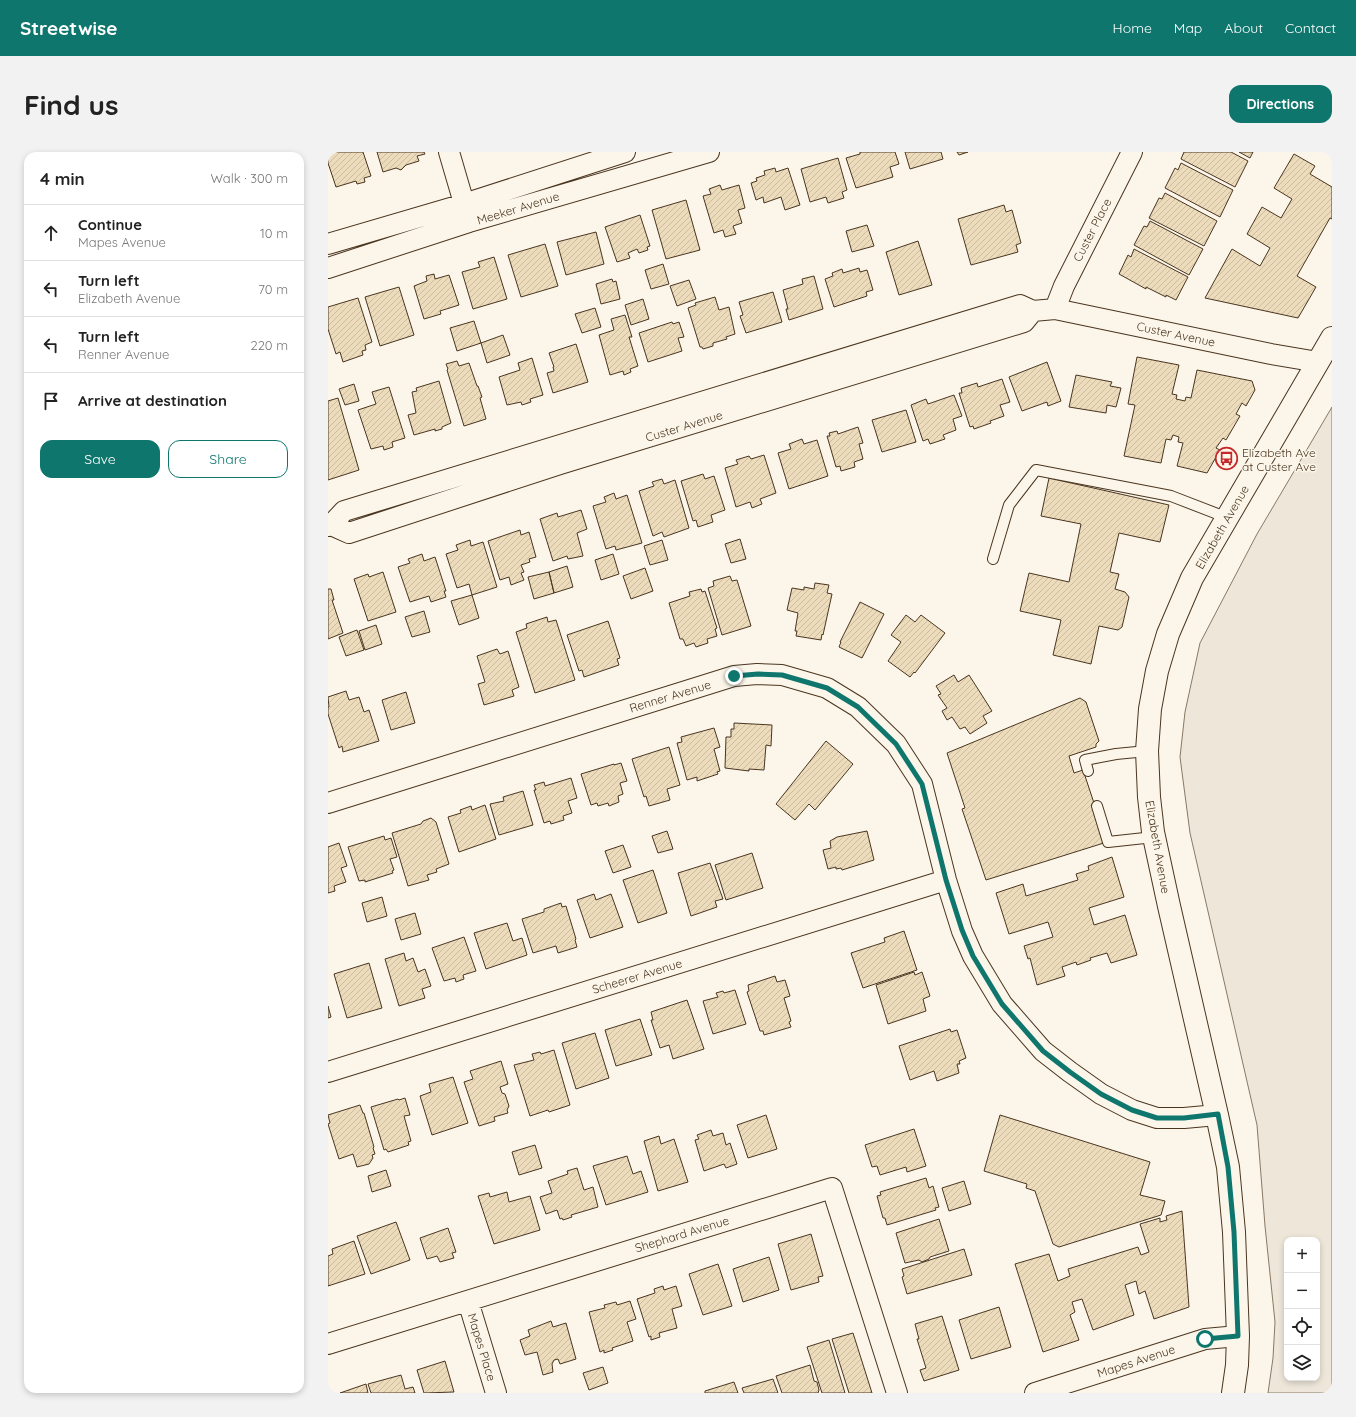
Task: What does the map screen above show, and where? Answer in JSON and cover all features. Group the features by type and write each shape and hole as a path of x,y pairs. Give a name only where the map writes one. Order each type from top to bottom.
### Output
{"main road":[{"name":"Elizabeth Avenue","path":"1233,1393 1237,1365 1238,1336 1234,1232 1228,1167 1218,1114 1154,836 1149,797 1147,751 1150,709 1157,672 1168,634 1192,578 1332,338"}],"street":[{"path":"449,152 467,213"},
{"name":"Meeker Avenue","path":"328,268 625,152"},
{"name":"Meeker Avenue","path":"328,244 467,213 708,152"},
{"name":"Custer Place","path":"1055,309 1064,286 1132,152"},
{"name":"Custer Avenue","path":"330,526 349,532 558,456 790,384 1024,322 1033,311 1055,309 1271,354 1318,362"},
{"name":"Renner Avenue","path":"328,803 734,676 758,674 782,675 827,688 858,707 896,744 922,784 946,880 962,930 973,956 1002,1004 1043,1051 1101,1094 1132,1110 1157,1118 1184,1118 1218,1114"},
{"name":"Scheerer Avenue","path":"328,1072 946,880"},
{"name":"Shephard Avenue","path":"328,1344 832,1188 897,1393"},
{"name":"Mapes Place","path":"468,1301 496,1393"},
{"name":"Mapes Avenue","path":"1035,1393 1205,1339 1238,1336"}],"lane":[{"path":"993,559 1009,505 1036,470 1171,496 1228,518"},
{"path":"1088,771 1085,760 1116,754 1147,751"},
{"path":"1096,806 1108,842 1154,836"}],"shaded area":[{"path":"1332,407 1332,1393 1268,1393 1273,1358 1275,1322 1265,1226 1257,1125 1190,833 1180,757 1185,712 1200,643 1257,534"}],"building":[{"path":"328,152 363,152 371,176 364,178 365,182 357,184 356,181 336,187 328,163"},
{"path":"377,152 424,152 425,154 417,156 419,161 406,165 401,170 396,168 383,172"},
{"path":"860,152 895,152 899,164 890,167 893,177 856,188 846,158 860,154"},
{"path":"905,152 941,152 943,159 910,169"},
{"path":"957,152 968,152 959,155"},
{"path":"1184,152 1231,152 1248,161 1235,187 1181,159"},
{"path":"1239,152 1253,152 1250,158"},
{"path":"1294,154 1315,166 1310,174 1332,187 1332,219 1330,218 1297,276 1316,287 1298,318 1205,298 1232,249 1260,266 1270,248 1247,234 1262,207 1281,218 1292,199 1274,188"},
{"path":"838,158 847,190 842,192 844,198 828,203 826,197 810,202 801,169"},
{"path":"1181,163 1233,190 1220,217 1165,188 1175,168 1178,170"},
{"path":"775,168 776,172 788,168 800,205 785,210 781,197 764,203 763,197 756,200 751,183 757,181 756,178 765,175 764,171"},
{"path":"720,185 722,190 739,185 745,208 738,210 742,223 733,226 736,234 725,237 723,230 714,233 703,196 711,194 709,189"},
{"path":"1165,193 1217,221 1204,246 1149,218 1159,198 1162,199"},
{"path":"686,200 700,250 666,259 652,210"},
{"path":"1004,205 1006,212 1012,210 1021,243 1016,245 1018,252 971,265 958,219"},
{"path":"640,215 650,246 647,247 648,250 639,253 637,249 628,253 630,258 617,262 605,227"},
{"path":"1150,221 1203,249 1189,275 1134,245 1144,226 1147,227"},
{"path":"867,225 874,246 852,252 846,231"},
{"path":"596,232 604,264 566,275 557,242"},
{"path":"918,241 932,285 899,295 886,252"},
{"path":"545,244 558,286 521,297 508,255"},
{"path":"1134,249 1188,277 1176,300 1166,295 1166,297 1146,287 1146,289 1119,274 1128,255 1131,257"},
{"path":"494,257 507,299 473,309 462,272 480,267 478,262"},
{"path":"663,264 669,284 651,289 645,270"},
{"path":"859,268 860,272 867,270 873,290 866,292 867,296 834,307 825,279 833,276 832,273 842,269 843,273"},
{"path":"434,274 435,279 449,275 459,305 440,311 441,314 424,319 414,286 427,281 426,276"},
{"path":"814,276 823,309 789,320 783,290 803,284 802,279"},
{"path":"612,279 613,282 616,281 620,299 601,304 596,284"},
{"path":"689,280 696,299 677,306 670,286"},
{"path":"399,287 414,335 380,346 365,297"},
{"path":"773,292 782,322 746,333 740,316 743,315 739,302"},
{"path":"715,297 719,310 729,307 735,334 726,337 727,339 713,343 713,346 703,349 700,347 688,308 696,305 695,303"},
{"path":"358,298 372,342 365,345 366,350 362,351 363,355 343,362 340,352 336,354 328,329 328,307"},
{"path":"643,299 649,319 631,325 625,305"},
{"path":"595,308 601,327 582,333 575,314"},
{"path":"625,315 632,337 629,337 638,366 630,369 631,372 624,375 623,371 610,375 599,335 614,330 611,319"},
{"path":"474,321 481,343 457,351 450,328"},
{"path":"672,322 673,324 679,322 684,337 678,338 682,351 648,362 639,333"},
{"path":"503,335 510,355 487,363 481,343"},
{"path":"576,344 588,382 553,393 547,373 554,371 549,353"},
{"path":"1137,357 1179,365 1172,394 1177,395 1176,399 1185,401 1186,397 1191,398 1197,370 1252,381 1255,390 1246,406 1242,403 1236,414 1240,416 1226,440 1223,438 1216,448 1220,450 1207,473 1177,466 1183,443 1178,442 1179,437 1173,435 1171,440 1166,439 1161,463 1124,456 1135,405 1128,404"},
{"path":"532,358 543,395 530,399 531,402 522,405 521,402 507,405 499,377 520,370 518,363"},
{"path":"457,361 459,366 469,363 482,397 480,398 486,419 464,426 446,364"},
{"path":"1047,362 1061,401 1048,406 1047,402 1022,411 1009,377"},
{"path":"1076,375 1112,382 1110,386 1121,388 1116,407 1107,405 1106,413 1069,407"},
{"path":"1002,379 1010,402 1000,405 1004,416 990,421 991,423 974,429 973,426 970,427 959,393 962,393 961,388 977,383 978,387"},
{"path":"439,381 451,423 442,427 442,429 435,431 435,429 414,435 408,415 416,413 412,392 417,391 416,388"},
{"path":"354,384 359,401 345,405 339,389"},
{"path":"389,387 405,438 392,442 393,447 384,450 383,446 371,449 358,410 376,404 372,392"},
{"path":"954,395 962,416 953,419 956,430 943,435 945,439 930,444 928,439 923,441 911,405 926,399 928,404"},
{"path":"338,398 359,470 328,480 328,401"},
{"path":"906,410 916,442 882,452 872,420"},
{"path":"858,427 863,443 859,444 863,459 854,462 855,467 841,471 840,466 836,467 827,436 830,436 829,433 837,431 838,434"},
{"path":"802,439 804,444 817,440 828,476 789,489 778,453 791,449 789,444"},
{"path":"764,455 776,493 760,499 762,504 752,508 750,502 736,507 725,468 738,464 736,460 749,456 751,459"},
{"path":"703,474 705,479 714,476 725,510 711,515 713,522 698,527 696,520 693,521 681,481"},
{"path":"1049,478 1169,505 1160,542 1119,533 1110,572 1119,574 1115,589 1125,592 1129,597 1122,627 1118,630 1099,626 1091,664 1053,655 1061,620 1020,611 1029,573 1069,582 1081,524 1041,516"},
{"path":"662,479 664,484 675,480 689,528 664,537 662,532 653,536 639,491 654,486 652,482"},
{"path":"614,493 616,499 627,495 642,543 616,550 615,546 606,549 593,506 606,502 604,497"},
{"path":"581,510 587,529 577,533 583,556 568,559 567,556 553,561 540,519 557,513 558,517"},
{"path":"520,530 521,535 529,532 536,557 529,559 530,562 521,565 524,572 521,573 524,580 511,585 509,577 500,580 488,541"},
{"path":"740,539 746,559 731,563 725,544"},
{"path":"470,540 471,546 483,542 497,587 472,595 469,584 457,588 446,554 458,550 456,545"},
{"path":"662,540 668,560 650,565 644,546"},
{"path":"422,554 424,561 435,557 446,591 444,591 446,597 431,602 429,596 410,602 398,567 410,563 408,559"},
{"path":"613,554 619,574 601,580 595,560"},
{"path":"567,566 573,587 554,593 549,572"},
{"path":"645,568 653,591 631,599 623,576"},
{"path":"383,572 396,612 368,621 354,579 368,574 369,577"},
{"path":"549,572 554,593 534,599 528,577"},
{"path":"730,576 732,581 737,580 751,626 722,635 708,588 714,586 713,581"},
{"path":"815,583 829,585 827,593 832,594 821,640 796,636 797,631 795,631 798,613 787,610 792,588 804,590 804,587 814,589"},
{"path":"328,589 331,589 334,600 332,600 343,633 328,639"},
{"path":"701,589 702,592 705,591 717,628 715,629 717,636 707,639 708,643 696,647 694,643 686,646 683,639 680,639 669,603 690,596 689,592"},
{"path":"472,595 479,618 459,625 451,601"},
{"path":"860,602 884,614 862,658 839,647 840,642"},
{"path":"424,611 430,632 412,637 405,617"},
{"path":"906,615 915,622 921,615 945,633 915,673 914,672 910,677 888,661 901,642 891,635"},
{"path":"547,617 548,622 556,620 575,680 535,693 516,632 527,628 526,624"},
{"path":"608,621 620,658 617,659 619,665 584,677 582,670 579,671 567,635"},
{"path":"376,625 382,644 365,650 359,631"},
{"path":"357,630 364,650 346,656 339,637"},
{"path":"497,649 500,654 508,651 519,687 512,690 514,696 484,705 478,684 485,682 477,656"},
{"path":"954,675 958,682 969,675 992,711 983,716 987,723 970,734 965,727 960,729 952,717 947,720 942,711 947,708 938,695 941,694 936,686"},
{"path":"346,691 349,700 359,697 364,712 369,710 379,741 343,752 342,746 339,748 328,714 328,697"},
{"path":"406,692 415,723 391,730 382,700"},
{"path":"1080,698 1086,702 1099,741 1096,744 1096,747 1069,756 1074,773 1083,770 1107,842 986,880 962,809 965,808 947,753"},
{"path":"734,723 772,725 771,746 766,745 764,770 749,769 749,771 725,768 726,737 731,737 731,729 734,729"},
{"path":"714,728 720,747 714,749 720,771 717,772 718,774 697,781 697,777 687,780 677,743 682,742 681,737"},
{"path":"826,741 853,764 815,810 809,804 795,820 776,804"},
{"path":"669,747 680,785 667,789 670,800 649,806 646,796 644,797 632,759"},
{"path":"621,763 627,781 620,783 623,794 618,796 619,802 609,806 608,803 598,806 597,803 591,805 581,774"},
{"path":"571,778 577,798 568,801 572,813 563,816 564,820 551,824 550,821 544,823 534,790 536,790 534,785 544,782 545,786"},
{"path":"523,791 533,825 499,835 490,804 504,801 503,797"},
{"path":"485,805 496,839 459,852 448,817 461,813 460,810 471,806 472,810"},
{"path":"431,818 436,822 449,864 436,869 437,872 427,875 429,880 408,886 392,833 421,824 423,821"},
{"path":"667,831 673,849 658,853 652,836"},
{"path":"867,831 874,860 842,870 841,868 836,869 836,867 828,869 823,850 831,848 830,841 837,837"},
{"path":"384,836 385,840 391,838 397,857 390,859 394,870 392,871 393,873 365,882 365,880 359,881 348,847"},
{"path":"339,843 347,866 341,868 346,882 334,886 335,891 328,893 328,847"},
{"path":"623,845 631,867 613,873 605,851"},
{"path":"752,853 763,888 726,900 715,865"},
{"path":"1112,857 1124,897 1089,908 1094,925 1125,915 1137,955 1111,963 1107,953 1090,958 1091,960 1077,965 1076,962 1062,967 1065,976 1037,985 1030,958 1028,959 1024,946 1053,937 1048,922 1009,934 996,893 1023,884 1026,896 1078,880 1076,874 1089,870 1088,866"},
{"path":"710,863 723,899 715,901 717,907 691,916 678,873"},
{"path":"653,870 667,913 638,923 623,880"},
{"path":"594,894 596,900 611,894 623,927 590,938 577,900"},
{"path":"382,897 387,916 367,922 362,903"},
{"path":"561,903 562,907 566,906 577,947 558,953 556,946 533,953 522,919 544,912 544,909"},
{"path":"415,913 421,934 401,940 395,919"},
{"path":"507,923 513,941 522,938 527,955 486,969 474,933"},
{"path":"904,931 917,970 863,988 851,953 885,942 884,938"},
{"path":"464,937 476,971 463,975 464,979 456,982 455,978 444,981 432,948"},
{"path":"404,953 406,961 413,958 418,972 425,969 431,986 422,989 425,998 399,1006 385,959"},
{"path":"369,963 382,1008 347,1018 334,974"},
{"path":"914,972 915,975 922,972 930,996 923,999 926,1011 888,1024 876,985"},
{"path":"775,976 777,982 785,980 790,996 784,998 791,1021 789,1022 791,1027 764,1035 763,1031 760,1031 747,992 749,991 748,985"},
{"path":"735,990 746,1024 713,1034 703,1001 718,997 716,993 723,991 724,993"},
{"path":"687,1000 704,1049 673,1059 669,1045 660,1048 651,1020 653,1020 651,1012"},
{"path":"328,1006 331,1017 328,1018"},
{"path":"640,1019 652,1055 616,1066 605,1030"},
{"path":"950,1029 951,1032 957,1030 966,1058 959,1061 960,1064 957,1064 959,1073 937,1081 934,1071 910,1080 899,1046"},
{"path":"595,1033 609,1078 576,1089 562,1043"},
{"path":"554,1050 570,1105 530,1116 514,1065 534,1060 532,1054 540,1052 541,1054"},
{"path":"501,1061 508,1084 500,1087 502,1093 505,1094 509,1106 507,1110 508,1113 494,1117 495,1121 479,1126 464,1082 473,1079 470,1071"},
{"path":"453,1077 468,1123 432,1135 420,1096 431,1092 429,1084"},
{"path":"405,1098 410,1115 404,1116 411,1141 408,1142 409,1145 388,1152 386,1149 384,1150 371,1107"},
{"path":"360,1105 364,1113 375,1154 372,1155 373,1158 369,1164 357,1167 353,1154 339,1159 328,1124 330,1123 328,1115"},
{"path":"766,1115 777,1149 748,1158 737,1125"},
{"path":"1000,1115 1150,1162 1140,1195 1165,1201 1161,1215 1059,1247 1053,1244 1035,1191 1026,1188 1027,1184 984,1171"},
{"path":"914,1129 926,1166 907,1172 906,1167 880,1175 877,1166 872,1167 865,1145"},
{"path":"711,1130 713,1136 723,1133 726,1145 730,1143 737,1164 726,1168 724,1164 704,1171 695,1140 699,1139 697,1135"},
{"path":"659,1136 661,1144 674,1139 688,1182 658,1191 644,1141"},
{"path":"535,1145 542,1168 519,1175 512,1152"},
{"path":"627,1156 633,1174 641,1171 648,1192 606,1205 593,1166"},
{"path":"577,1168 584,1190 593,1187 598,1207 571,1215 572,1217 563,1220 562,1218 560,1219 557,1210 546,1214 540,1197 552,1193 548,1181 568,1174 567,1171"},
{"path":"386,1170 391,1186 372,1192 368,1176"},
{"path":"926,1178 929,1188 933,1186 939,1207 935,1208 936,1210 887,1225 885,1218 883,1218 877,1196 881,1195 880,1192"},
{"path":"964,1181 971,1204 949,1211 942,1188"},
{"path":"507,1192 509,1202 530,1196 540,1230 494,1244 478,1196 489,1193 490,1197"},
{"path":"1182,1211 1189,1307 1154,1319 1145,1291 1139,1294 1136,1281 1125,1285 1134,1315 1093,1330 1082,1299 1072,1302 1075,1312 1070,1315 1079,1340 1043,1352 1015,1264 1049,1254 1058,1281 1070,1276 1068,1269 1138,1247 1141,1255 1149,1252 1140,1224 1160,1218 1160,1222 1167,1220 1166,1216"},
{"path":"939,1219 949,1251 930,1257 922,1262 919,1260 905,1263 896,1233"},
{"path":"396,1222 410,1260 371,1274 357,1236"},
{"path":"448,1228 456,1252 452,1253 454,1258 440,1262 437,1256 427,1259 420,1238"},
{"path":"811,1234 823,1276 818,1277 819,1282 791,1290 778,1244"},
{"path":"354,1241 365,1274 328,1286 328,1256 333,1254 332,1249"},
{"path":"964,1249 972,1275 907,1294 902,1277 904,1276 902,1269"},
{"path":"769,1257 779,1290 743,1302 733,1269"},
{"path":"718,1264 732,1306 703,1315 689,1274"},
{"path":"663,1286 664,1290 676,1286 682,1306 672,1309 677,1328 659,1333 660,1337 651,1340 651,1336 649,1337 637,1299 655,1293 654,1289"},
{"path":"630,1301 636,1319 627,1322 633,1341 612,1348 613,1350 604,1353 604,1350 600,1352 589,1312 605,1308 604,1305 616,1302 617,1305"},
{"path":"999,1307 1011,1347 971,1359 959,1320"},
{"path":"942,1316 959,1370 924,1381 920,1370 926,1368 917,1339 919,1339 915,1324"},
{"path":"551,1321 553,1327 566,1323 576,1359 560,1364 558,1359 554,1360 552,1364 553,1372 543,1375 537,1352 525,1355 520,1340 530,1336 528,1330"},
{"path":"853,1333 872,1393 849,1393 832,1339"},
{"path":"829,1340 845,1393 822,1393 807,1347"},
{"path":"445,1361 454,1392 424,1393 417,1370"},
{"path":"810,1365 814,1381 817,1382 819,1390 818,1393 782,1393 776,1376"},
{"path":"603,1367 608,1383 589,1390 583,1373"},
{"path":"401,1375 405,1389 413,1387 415,1393 371,1393 368,1384"},
{"path":"773,1379 778,1393 744,1393 742,1388"},
{"path":"734,1382 738,1393 705,1393 705,1391"},
{"path":"366,1384 368,1393 340,1393"}],"place":[{"name":"Elizabeth Ave at Custer Ave","path":"1227,459"}],"route":[{"path":"734,676 758,674 782,675 827,688 858,707 896,744 922,784 946,880 962,930 973,956 1002,1004 1043,1051 1101,1094 1132,1110 1157,1118 1184,1118 1218,1114 1228,1167 1234,1232 1238,1336 1205,1339"}]}
